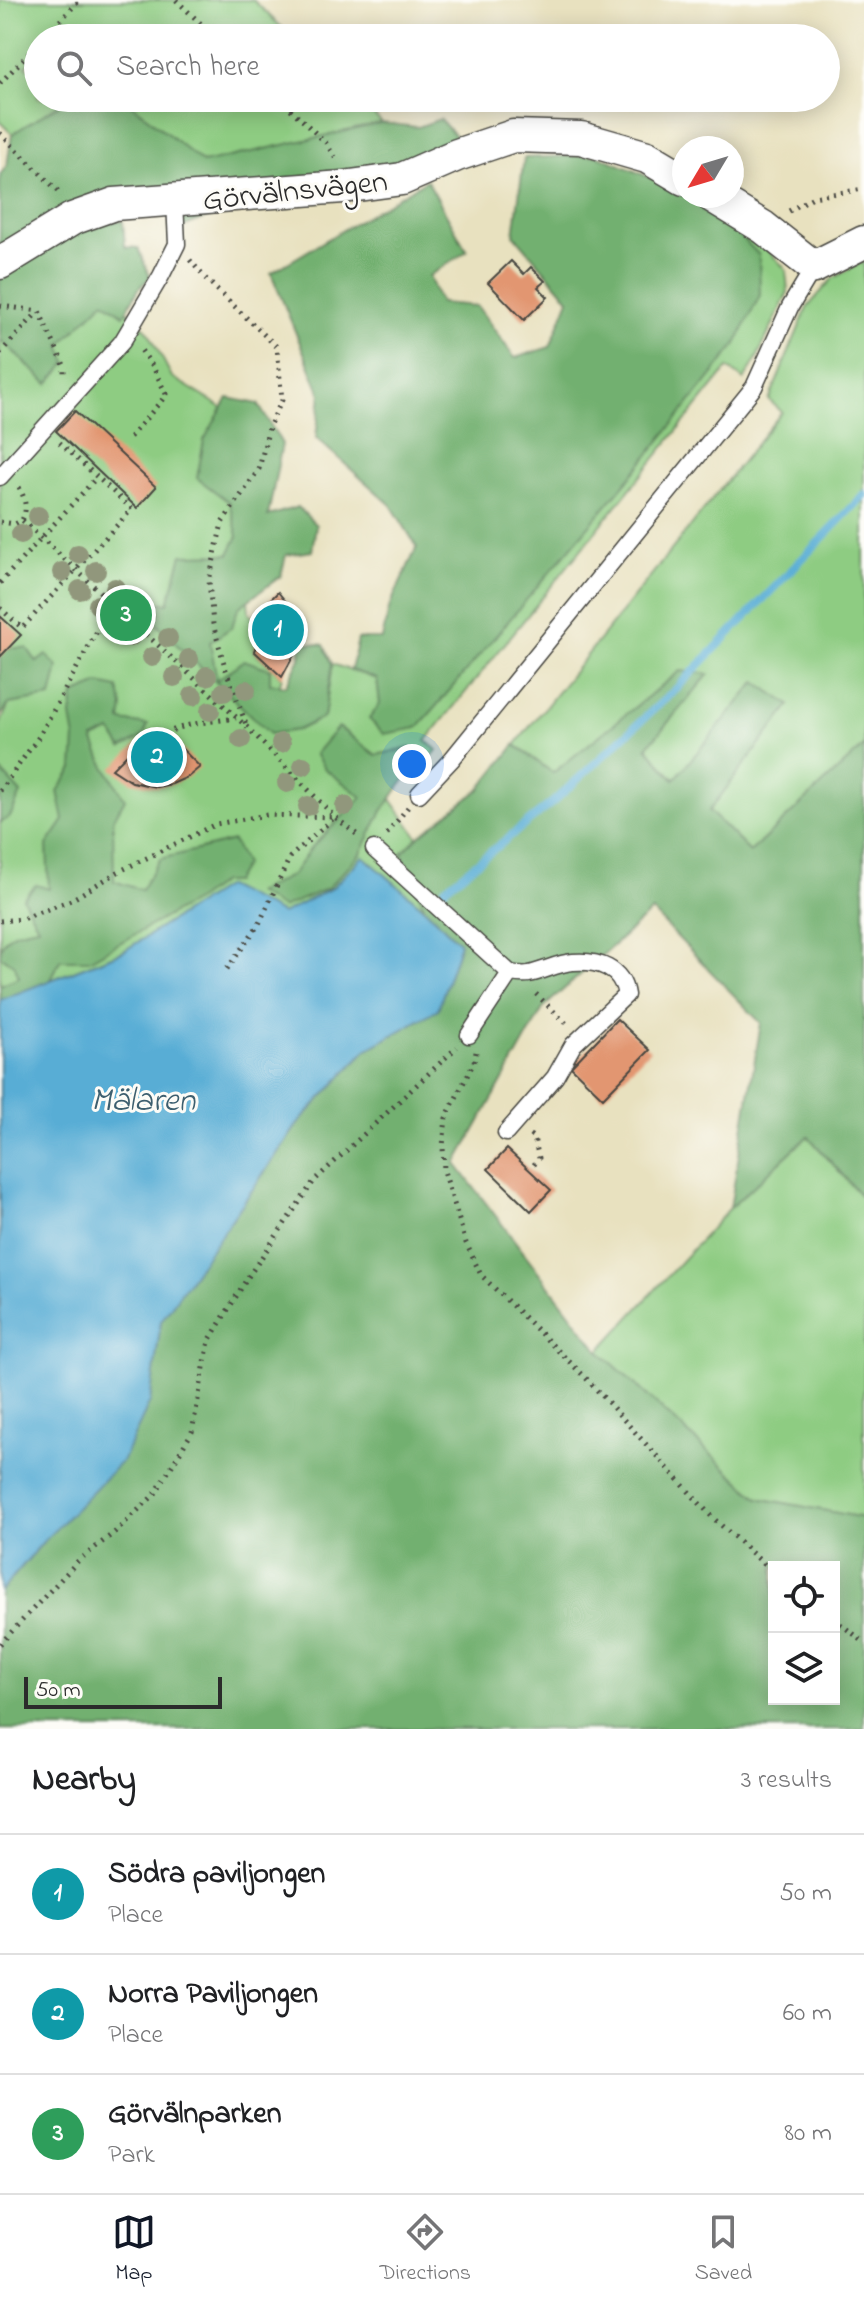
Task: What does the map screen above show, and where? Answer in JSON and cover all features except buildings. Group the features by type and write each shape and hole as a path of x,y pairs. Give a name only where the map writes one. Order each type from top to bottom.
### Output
{"street":[{"name":"Görvälnsvägen","path":"0,263 82,215 114,204 340,188 402,179 457,155 513,136 581,138 647,157 672,172"},
{"path":"732,208 763,227 814,267 864,242"}],"lane":[{"path":"5,467 44,429 124,338 177,244 175,201"},
{"path":"419,794 452,759 754,387 790,307 814,267"},
{"path":"374,849 510,973 527,974 572,962 599,963 612,970 624,983 626,995 573,1045 555,1077 511,1127"},
{"path":"472,1031 510,973"}],"path":[{"path":"57,24 80,0"},
{"path":"176,0 201,24"},
{"path":"0,83 24,58"},
{"path":"294,112 326,143 337,161 340,188"},
{"path":"0,133 82,215"},
{"path":"763,227 813,197 864,189"},
{"path":"177,244 205,278 277,347 282,400 269,427 259,469 222,523 209,581 213,624 248,728"},
{"path":"0,306 39,311"},
{"path":"0,353 39,311"},
{"path":"39,311 64,365 65,405"},
{"path":"124,338 142,351 166,394 130,437"},
{"path":"0,608 22,628 132,509 44,429"},
{"path":"0,522 15,524 26,513 22,493 5,467"},
{"path":"0,583 97,477"},
{"path":"22,520 248,728 335,817 374,849 419,794"},
{"path":"0,791 40,735 114,606"},
{"path":"158,737 179,726 237,718"},
{"path":"0,921 22,919 71,900 118,872 216,824 267,815 335,817"},
{"path":"227,969 259,924 290,857 335,817"},
{"path":"510,973 582,1037"},
{"path":"0,1644 78,1561 115,1532 155,1494 192,1432 209,1341 248,1277 314,1181 472,1031 478,1043 474,1062 446,1118 443,1146 444,1171 466,1243 481,1275 585,1377 712,1517 768,1568"},
{"path":"511,1127 534,1138 539,1158 533,1166"},
{"path":"840,1624 864,1642"}],"green space":[{"path":"0,0 253,0 278,24 24,24 24,112 47,112 12,134 0,122"},
{"path":"48,112 141,112 203,163 382,123 418,127 440,119 457,138 408,165 229,190 211,216 180,228 184,189 92,223 123,221 125,247 138,248 150,277 138,290 124,315 104,301 60,345 67,363 48,384 0,339 0,175 7,165 12,134"},
{"path":"141,112 371,112 382,123 203,163"},
{"path":"597,155 672,187 672,208 713,208 759,255 760,295 735,346 633,474 433,710 417,728 384,734 369,719 380,704 377,679 351,670 358,639 382,639 390,605 417,547 391,505 316,438 321,394 271,273 427,180 467,251 429,276 440,303 477,306 515,358 550,347 569,299 514,235 524,158"},
{"path":"702,208 715,208 759,242 786,269 788,292 744,380 728,368 426,741 437,750 425,765 413,769 410,748 376,755 339,727 418,837 402,853 425,909 363,856 332,888 282,914 226,887 122,952 0,1000 0,725 9,704 0,691 0,278 107,290 148,331 172,377 226,410 240,503 249,612 258,631 254,651 282,677 278,690 324,717 332,664 377,679 384,734"},
{"path":"864,261 864,746 750,852 709,811 790,705 756,682 675,780 647,747 708,675 680,671 552,774 515,745 782,412 769,400 807,308 832,279"},
{"path":"228,398 258,404 282,444 268,516 298,507 316,525 312,551 286,555 281,576 238,608 232,627 210,642 217,680 244,660 270,669 270,683 286,686 300,658 301,642 324,645 332,664 324,717 298,730 270,734 137,603 168,603 182,555 229,554 238,536 229,502 197,478 204,440"},
{"path":"5,648 27,648 37,662 46,655 58,667 51,697 9,704 0,716 0,656"},
{"path":"680,671 709,674 647,747 674,780 756,682 790,705 709,811 750,852 864,746 864,1199 808,1136 730,1208 761,1023 652,911 544,1007 456,1164 599,1351 758,1498 864,1518 864,1729 0,1729 0,1592 43,1542 150,1402 161,1321 300,1121 366,1050 438,1009 460,943 425,909 402,853 480,789 515,745 553,773"},
{"path":"99,684 118,688 123,706 121,721 148,725 143,737 122,748 111,731 93,739 104,765 125,799 113,820 114,881 141,890 160,859 233,841 245,864 234,882 222,882 198,899 89,960 60,960 51,980 26,1011 0,1020 0,985 19,977 14,964 0,956 3,943 12,934 38,927 23,898 36,885 49,889 47,845 64,820 58,791 73,769 75,738 71,716 74,695"},
{"path":"338,727 376,755 411,748 413,769 382,811 361,853 328,888 282,908 256,893 292,875 311,848 362,797 325,769 315,754"},
{"path":"0,770 21,793 10,817 0,823"},
{"path":"808,1136 864,1199 864,1518 758,1498 599,1351 730,1208"}],"water":[{"name":"Mälaren","path":"363,856 460,943 438,1009 366,1050 300,1121 161,1321 150,1402 123,1460 43,1542 0,1592 0,1000 122,952 226,886 282,914 332,888"}],"waterway":[{"path":"444,889 553,802 677,688 864,495"}],"place":[{"name":"Görvälnparken","path":"126,615"},
{"name":"Södra paviljongen","path":"278,630"},
{"name":"Norra Paviljongen","path":"157,757"}]}
